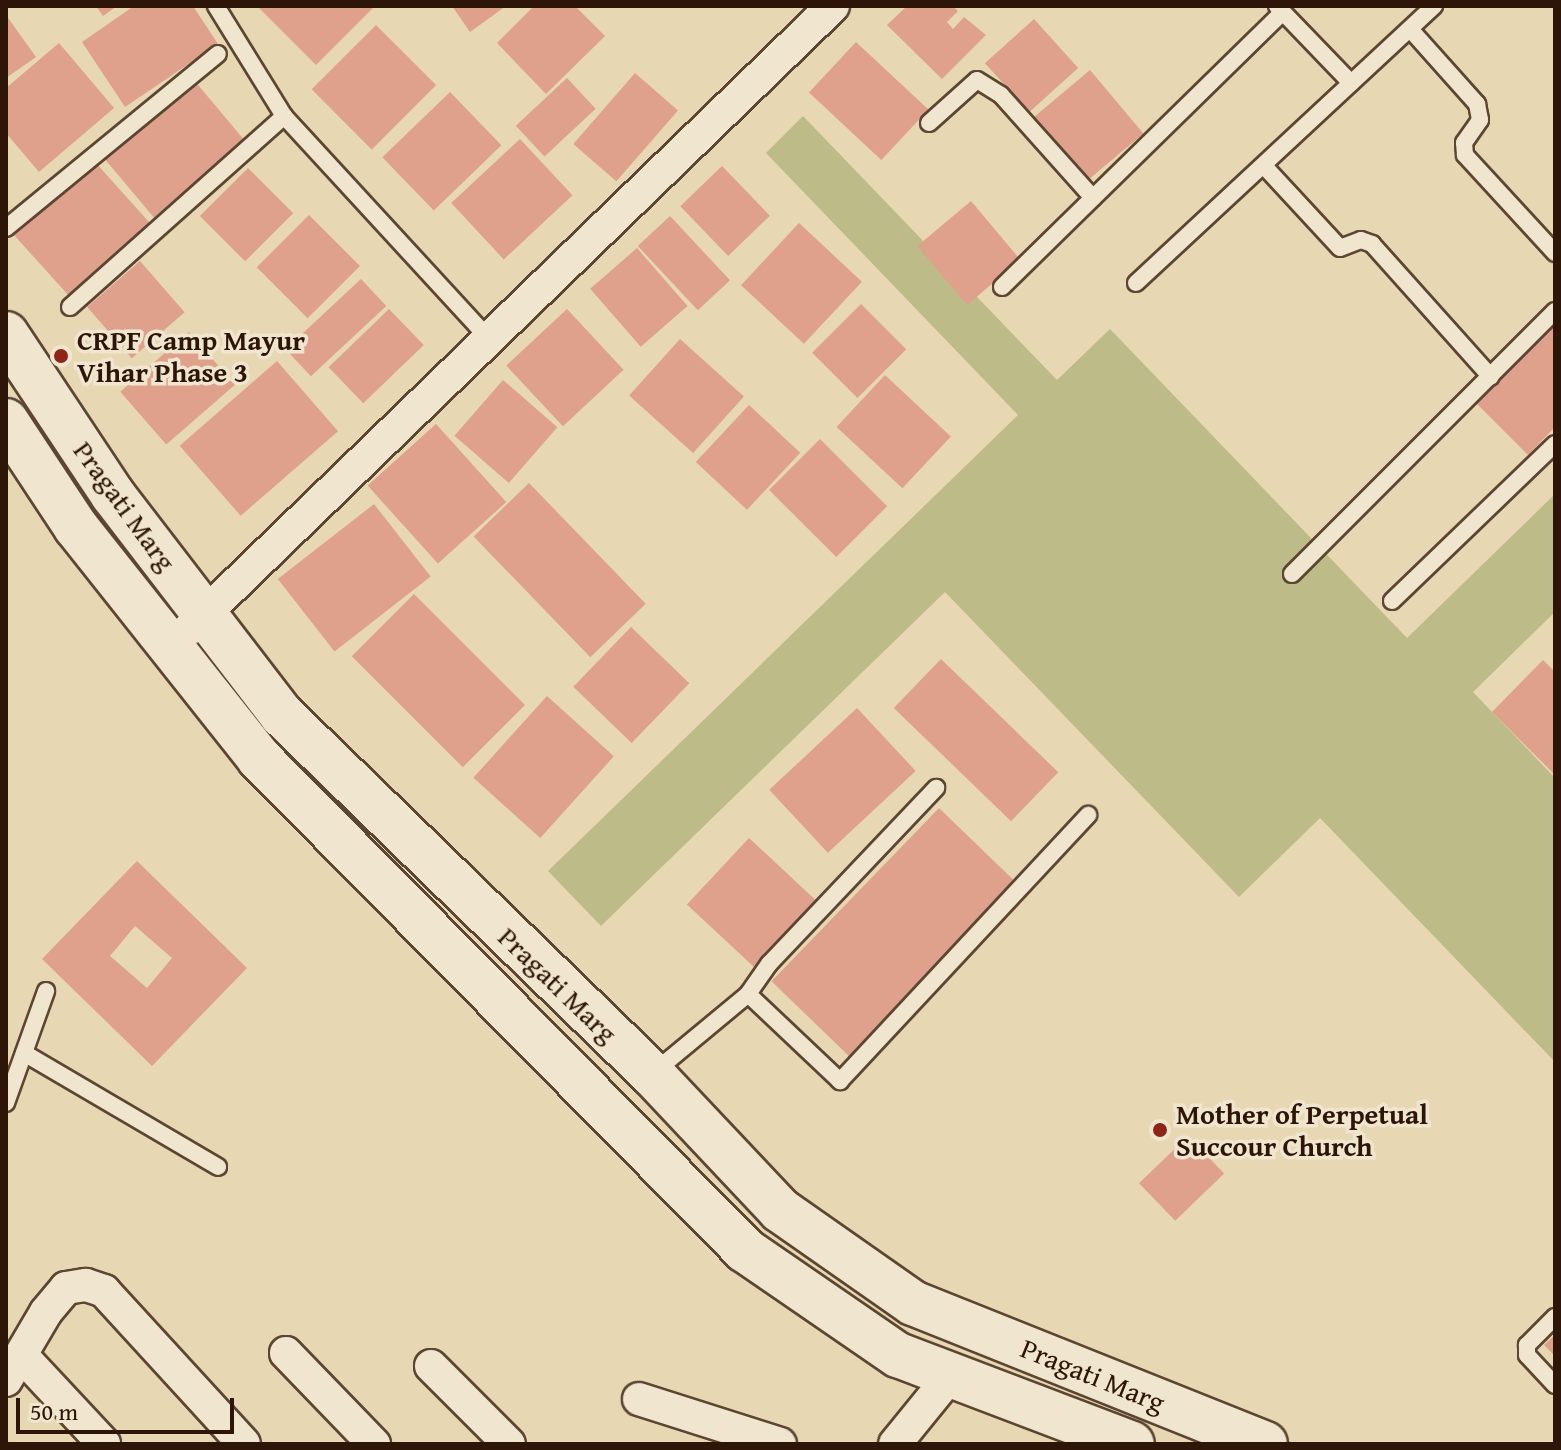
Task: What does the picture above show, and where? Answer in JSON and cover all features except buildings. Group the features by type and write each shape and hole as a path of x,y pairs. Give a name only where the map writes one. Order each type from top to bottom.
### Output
{"main road":[{"name":"Pragati Marg","path":"6,334 113,495 282,715 652,1074 780,1210 913,1303 1265,1444"},
{"name":"Pragati Marg","path":"6,421 76,527 259,758 745,1250 898,1355 1132,1444"}],"street":[{"path":"171,647 833,6"},
{"path":"104,1444 14,1368 46,1312 66,1288 86,1285 104,1291 244,1444"},
{"path":"286,1353 374,1444"},
{"path":"431,1366 509,1444"},
{"path":"895,1444 951,1375"},
{"path":"639,1399 780,1444"}],"lane":[{"path":"216,6 284,116 488,338"},
{"path":"1136,283 1265,167 1434,6"},
{"path":"1002,287 1280,9 1351,83"},
{"path":"1410,29 1477,104 1480,120 1464,143 1465,155 1555,253"},
{"path":"6,228 218,54"},
{"path":"929,123 977,80 1001,95 1093,198"},
{"path":"70,307 284,116"},
{"path":"1265,167 1340,248 1361,240 1372,244 1491,377"},
{"path":"1292,574 1555,311"},
{"path":"1392,601 1555,444"},
{"path":"652,1074 748,994 769,964 936,788"},
{"path":"748,994 840,1081 1088,815"},
{"path":"6,1103 46,991"},
{"path":"24,1053 218,1167"},
{"path":"1555,1317 1527,1345 1527,1355 1555,1385"}],"shaded area":[{"path":"803,116 1057,380 1110,329 1407,638 1555,494 1555,612 1473,692 1555,778 1555,1062 1320,818 1239,897 945,592 601,926 548,871 1018,415 766,153"}],"place":[{"name":"CRPF Camp Mayur Vihar Phase 3","path":"61,356"},
{"name":"Mother of Perpetual Succour Church","path":"1160,1130"}]}
